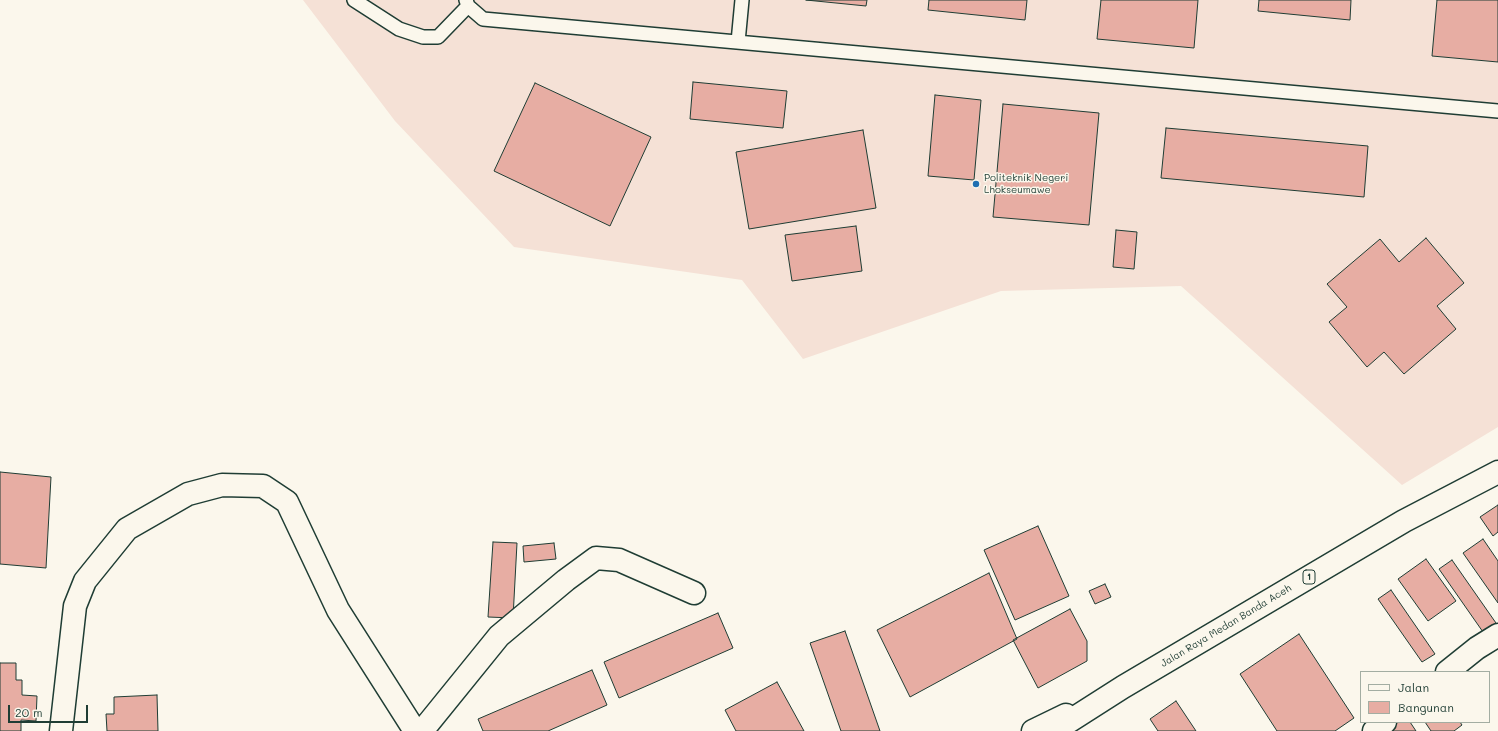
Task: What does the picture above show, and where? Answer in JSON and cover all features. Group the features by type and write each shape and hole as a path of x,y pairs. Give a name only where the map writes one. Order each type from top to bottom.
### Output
{"main road":[{"name":"Jalan Raya Medan Banda Aceh","path":"1054,731 1123,687 1404,521 1498,472"},
{"path":"61,731 75,606 85,581 127,529 188,494 222,485 263,486 286,502 338,610 416,731"},
{"path":"422,731 499,636 566,580 596,558 619,560 694,593"},
{"path":"1448,671 1477,648 1498,635"},
{"name":"Jalan Raya Medan Banda Aceh","path":"1033,731 1123,687"},
{"path":"1374,731 1384,723"}],"lane":[{"path":"354,0 400,28 423,37 438,37 467,3 483,19 1498,111"},
{"path":"738,42 742,0"}],"shaded area":[{"name":"Politeknik Negeri Lhokseumawe","path":"303,0 1498,0 1498,427 1402,485 1181,286 1001,291 803,359 742,280 514,247 395,121"}],"building":[{"path":"806,0 867,0 866,6"},
{"path":"929,0 1027,0 1025,20 928,10"},
{"path":"1101,0 1198,0 1194,48 1097,39"},
{"path":"1259,0 1351,0 1350,20 1258,11"},
{"path":"1437,0 1498,0 1498,62 1432,56"},
{"path":"693,82 787,91 783,128 690,119"},
{"path":"535,83 651,137 610,226 494,171"},
{"path":"935,95 981,100 974,180 928,176"},
{"path":"1003,104 1099,113 1089,225 993,217"},
{"path":"1166,128 1368,146 1364,197 1161,178"},
{"path":"863,130 876,208 749,229 736,152"},
{"path":"856,226 862,271 792,281 785,235"},
{"path":"1116,230 1137,232 1134,269 1113,267"},
{"path":"1426,238 1464,283 1437,306 1456,329 1404,374 1384,352 1367,367 1329,322 1347,307 1327,284 1380,239 1399,262"},
{"path":"0,472 51,477 46,568 0,564"},
{"path":"1498,505 1498,532 1493,536 1480,517"},
{"path":"1038,526 1069,596 1015,620 984,550"},
{"path":"1483,539 1498,561 1498,603 1463,553"},
{"path":"493,542 517,543 513,618 488,617"},
{"path":"554,543 556,559 524,562 523,546"},
{"path":"1426,559 1456,601 1428,621 1398,579"},
{"path":"1452,560 1496,623 1483,632 1439,569"},
{"path":"989,573 1017,639 910,697 877,630"},
{"path":"1105,584 1111,597 1095,604 1089,591"},
{"path":"1391,590 1435,654 1422,662 1378,599"},
{"path":"1070,609 1087,641 1087,661 1038,688 1013,640"},
{"path":"718,613 733,648 619,698 604,662"},
{"path":"845,631 880,731 841,731 810,643"},
{"path":"1299,634 1354,718 1335,731 1277,731 1240,674"},
{"path":"0,663 16,663 16,680 22,680 22,695 37,696 36,721 21,720 21,731 0,731"},
{"path":"592,670 607,705 548,731 483,731 478,719"},
{"path":"777,682 804,731 736,731 725,710"},
{"path":"157,695 158,731 107,731 106,714 114,714 114,697"},
{"path":"1176,701 1196,731 1158,731 1150,719"},
{"path":"1395,723 1411,723 1416,731 1383,731"},
{"path":"1426,723 1461,723 1462,725 1454,731 1431,731"}],"place":[{"name":"Politeknik Negeri Lhokseumawe","path":"976,184"}]}
